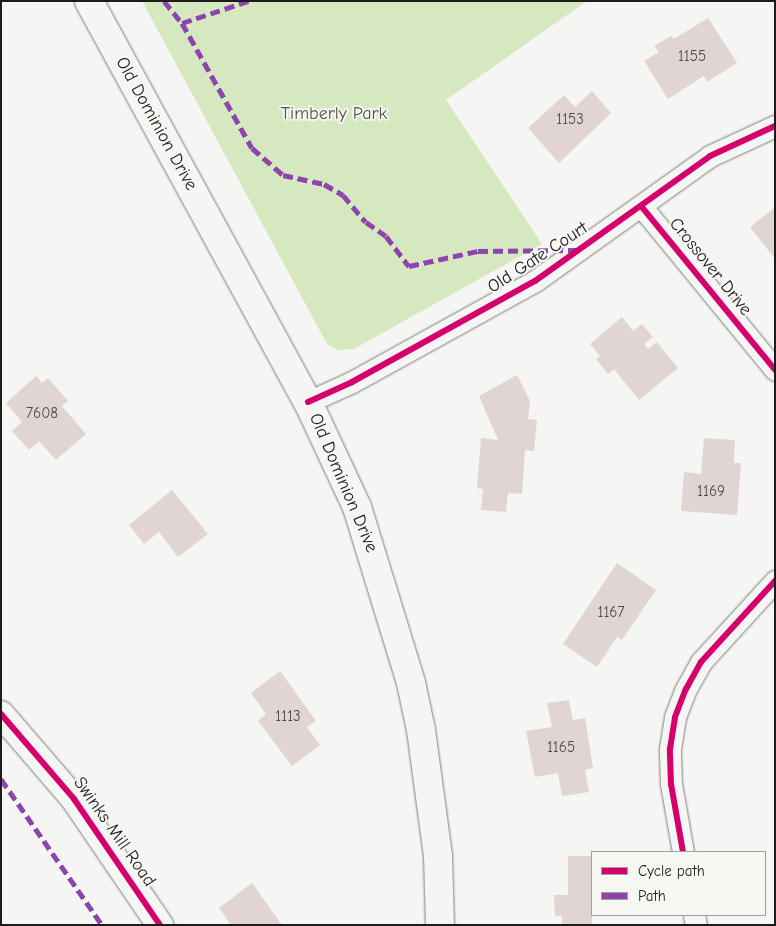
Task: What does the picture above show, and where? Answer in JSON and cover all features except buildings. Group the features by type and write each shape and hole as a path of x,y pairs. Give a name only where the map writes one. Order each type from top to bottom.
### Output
{"main road":[{"name":"Old Dominion Drive","path":"89,1 308,402 371,544 411,683 431,795 438,855 440,925"}],"street":[{"name":"Old Gate Court","path":"308,402 494,305 535,281 710,156 775,126"},
{"name":"Crossover Drive","path":"641,206 775,370"},
{"path":"683,851 671,784 670,749 675,717 686,689 701,662 775,581"},
{"name":"Swinks Mill Road","path":"1,714 74,799 160,925"}],"green space":[{"name":"Timberly Park","path":"142,1 587,1 446,100 542,244 354,349 337,350 327,344"}],"marked path":[{"path":"164,1 182,23 252,148 283,175 324,184 343,195 366,222 386,236 409,266 478,251 578,250"},
{"path":"182,23 248,1"},
{"path":"1,779 102,925"}],"cycle path":[{"path":"308,402 352,382 535,281 710,156 775,126"},
{"path":"641,206 775,370"},
{"path":"683,851 671,784 670,749 675,717 686,689 701,662 775,581"},
{"path":"1,714 74,799 160,925"}]}
